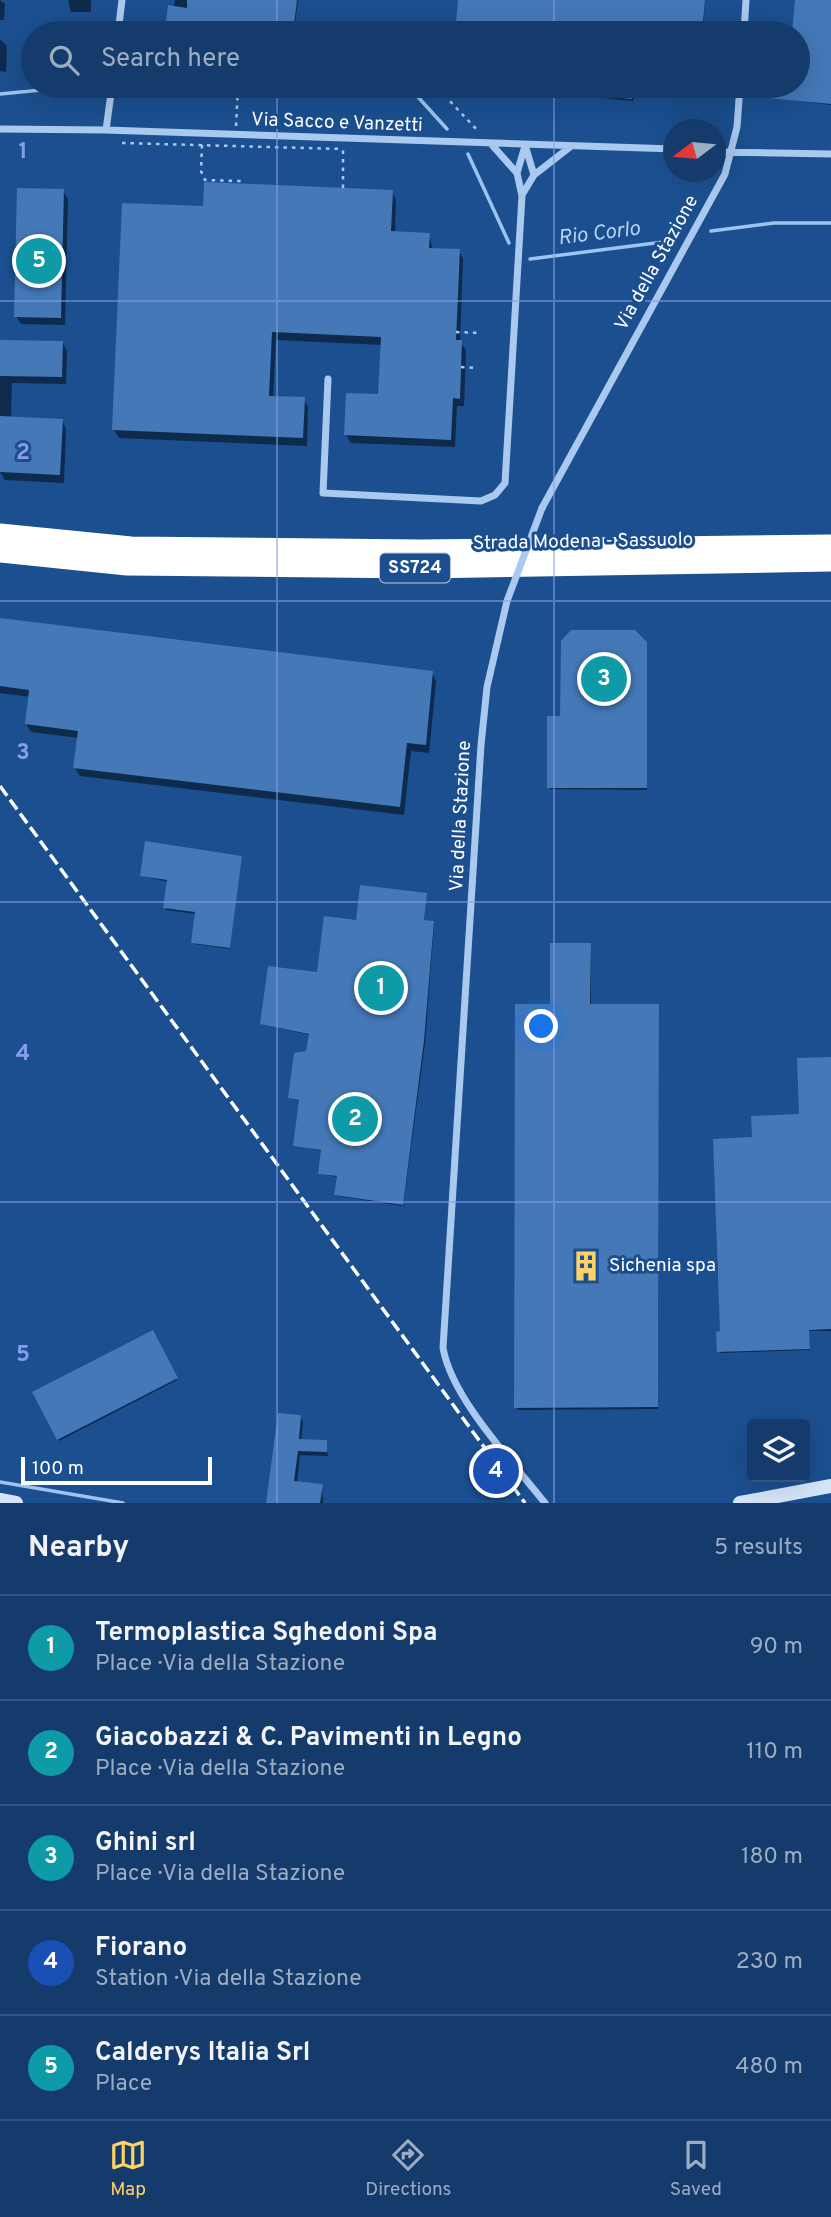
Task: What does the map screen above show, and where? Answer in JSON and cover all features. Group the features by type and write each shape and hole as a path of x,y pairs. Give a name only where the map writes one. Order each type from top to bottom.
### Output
{"highway":[{"name":"Strada Modena - Sassuolo","path":"0,534 159,548 421,550 831,545"},
{"name":"Strada Modena - Sassuolo","path":"0,552 154,565 422,568 831,561"}],"street":[{"path":"119,21 122,0"},
{"path":"745,21 746,0"},
{"path":"106,130 110,98"},
{"name":"Via della Stazione","path":"545,1503 463,1397 446,1365 443,1349 481,745 487,687 507,601 542,508 724,174 732,154 739,98"},
{"name":"Via Sacco e Vanzetti","path":"0,130 106,130 663,149"},
{"path":"328,379 323,493 481,501 495,495 505,483 522,196 517,173 492,145"},
{"path":"517,173 526,145"},
{"path":"526,145 534,175"},
{"path":"522,196 534,175 571,146"},
{"path":"726,153 760,151 831,154"},
{"path":"740,1503 831,1486"},
{"path":"0,1500 16,1503"}],"path":[{"path":"236,126 237,98"},
{"path":"447,98 479,132"},
{"path":"122,143 343,149 343,188"},
{"path":"202,145 201,172 205,180 241,181"},
{"path":"456,332 480,333"},
{"path":"461,367 478,368"}],"building":[{"path":"187,0 297,0 294,21 166,21 168,5 187,8"},
{"path":"458,0 705,0 703,21 456,21"},
{"path":"795,0 831,0 831,104 767,98 810,98 810,21 793,21"},
{"path":"204,182 393,190 391,231 430,233 429,248 460,249 456,340 462,340 460,399 453,398 451,440 344,435 346,393 378,394 381,337 272,332 269,396 305,397 303,438 112,430 122,203 203,206"},
{"path":"17,188 64,189 61,318 14,317"},
{"path":"0,340 63,341 62,377 0,376"},
{"path":"0,416 63,419 60,475 0,472"},
{"path":"0,618 433,671 426,745 407,743 400,807 73,768 78,731 25,724 29,690 0,686"},
{"path":"571,630 635,630 647,642 647,788 547,788 547,716 560,716 561,641"},
{"path":"145,841 242,856 230,948 191,943 195,912 163,908 167,880 140,876"},
{"path":"360,885 427,893 424,920 434,921 424,1041 403,1205 334,1195 337,1176 318,1174 321,1150 293,1146 299,1100 288,1098 294,1053 306,1051 309,1034 260,1024 268,966 317,972 324,916 356,920"},
{"name":"Sichenia spa","path":"550,943 591,943 590,1004 659,1004 658,1407 514,1408 515,1004 550,1004"},
{"name":"Sichenia spa","path":"831,1057 831,1329 809,1330 810,1349 717,1352 716,1332 720,1331 713,1139 752,1137 751,1116 799,1114 797,1058"},
{"path":"153,1330 178,1378 57,1440 32,1392"},
{"path":"278,1413 301,1415 299,1439 327,1440 327,1452 298,1451 294,1481 323,1484 320,1503 266,1503"}],"waterway":[{"name":"Rio Corlo","path":"0,94 21,92"},
{"name":"Rio Corlo","path":"419,98 447,129"},
{"name":"Rio Corlo","path":"468,154 509,243"},
{"name":"Rio Corlo","path":"711,231 774,223 831,223"},
{"name":"Rio Corlo","path":"530,259 671,241"},
{"path":"0,1482 123,1503"}],"railway":[{"path":"0,786 525,1503"}],"place":[{"name":"Calderys Italia Srl","path":"39,261"},
{"name":"Ghini srl","path":"604,679"},
{"name":"Termoplastica Sghedoni Spa","path":"381,988"},
{"name":"Giacobazzi & C. Pavimenti in Legno","path":"355,1119"},
{"name":"Sichenia spa","path":"586,1266"},
{"name":"Fiorano","path":"496,1471"}]}
